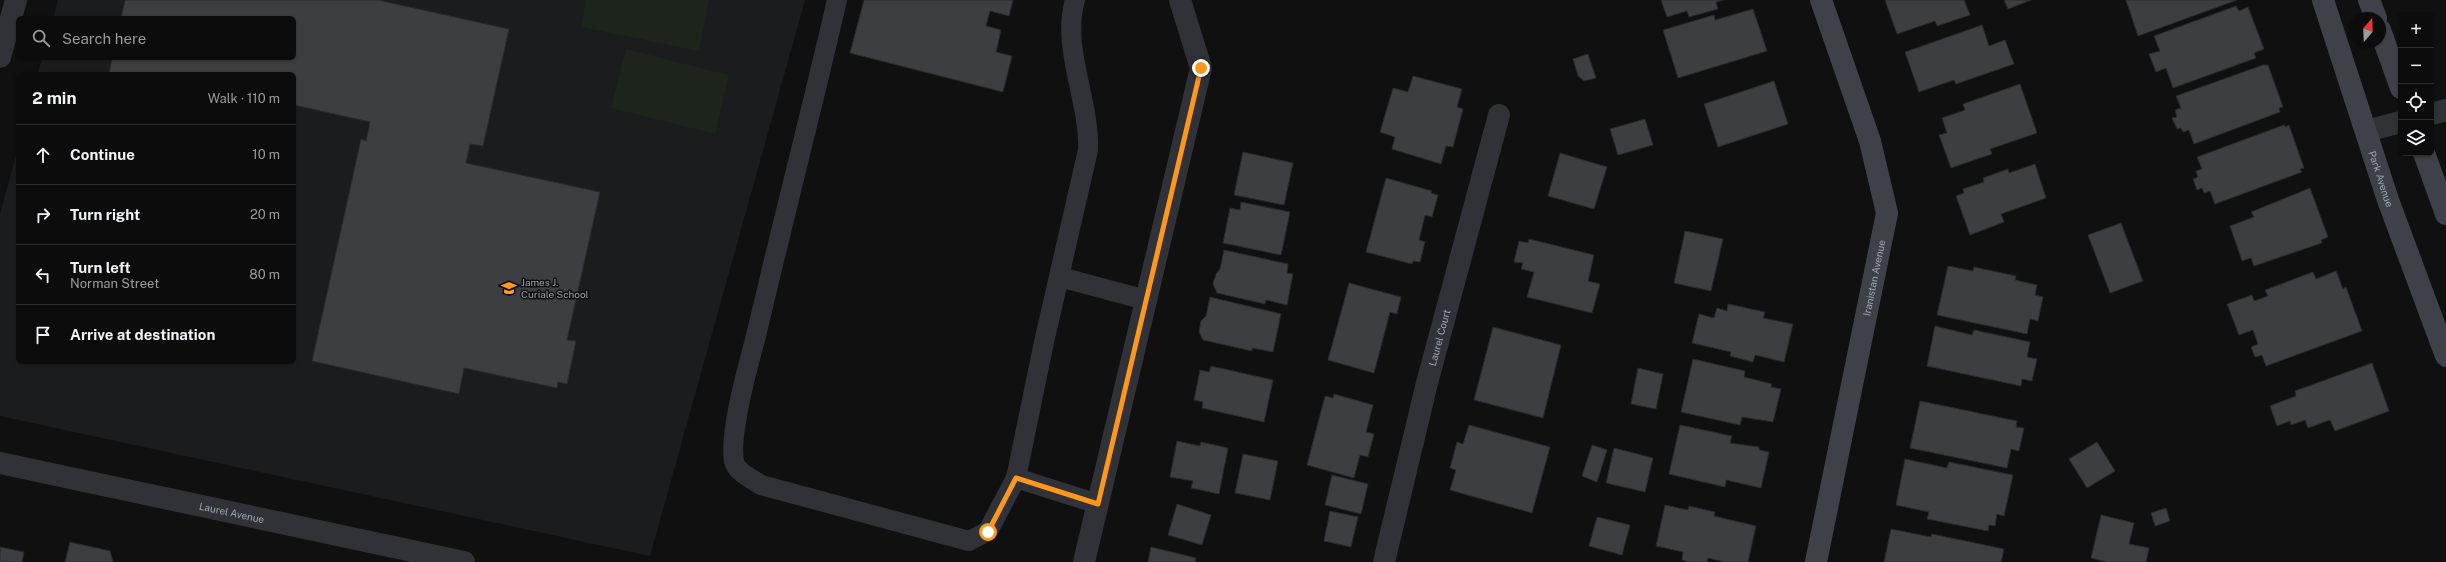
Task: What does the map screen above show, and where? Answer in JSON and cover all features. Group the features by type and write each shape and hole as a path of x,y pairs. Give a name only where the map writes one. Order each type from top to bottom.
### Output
{"street":[{"path":"0,57 16,0"},
{"path":"1084,562 1201,68 1180,0"},
{"name":"Iranistan Avenue","path":"1816,562 1887,213 1870,141 1821,0"},
{"name":"Park Avenue","path":"2323,0 2388,200 2446,356"},
{"path":"2369,0 2374,12"},
{"path":"2386,47 2400,84"},
{"path":"2434,113 2446,110"},
{"name":"Laurel Court","path":"1384,562 1427,383 1499,115"},
{"path":"2366,131 2398,123"},
{"path":"2425,156 2446,214"},
{"name":"Laurel Avenue","path":"0,463 464,562"}],"lane":[{"path":"837,0 804,143 776,249 742,395 734,443 734,463 743,473 761,485 969,541 988,532 1016,478 1088,150 1089,130 1071,33 1075,0"},
{"path":"1060,277 1146,300"},
{"path":"1016,478 1098,504"}],"shaded area":[{"name":"James J. Curiale School","path":"58,0 805,0 650,556 0,416 0,214 16,155 16,364 296,364 296,72 38,72 42,60 296,60 296,16 54,16"},
{"path":"586,0 709,0 699,51 581,27"},
{"path":"626,49 729,75 715,134 611,108"}],"building":[{"path":"125,0 378,0 509,29 483,146 470,144 466,163 600,192 567,340 576,341 567,384 558,382 557,388 464,368 459,394 312,361 361,139 366,141 370,122 296,105 296,72 109,72 112,60 296,60 296,16 121,16"},
{"path":"864,0 1013,0 1009,16 990,11 986,26 1001,30 996,52 1012,56 1003,92 850,53"},
{"path":"1661,0 1724,0 1716,2 1718,9 1689,17 1687,11 1667,17"},
{"path":"1885,0 1964,0 1970,15 1937,26 1935,21 1897,34"},
{"path":"2004,0 2031,0 2008,9"},
{"path":"2126,0 2237,0 2138,36"},
{"path":"2236,6 2239,11 2248,7 2264,49 2254,53 2256,58 2173,88 2166,68 2156,72 2149,54 2160,51 2154,36"},
{"path":"1753,9 1767,51 1678,78 1663,30 1714,15 1715,20"},
{"path":"1982,25 1989,46 2005,40 2014,64 1956,84 1954,80 1919,92 1905,52"},
{"path":"1588,54 1596,78 1584,81 1578,76 1573,59"},
{"path":"2263,65 2268,65 2283,107 2279,108 2280,112 2194,144 2189,130 2183,132 2181,128 2177,129 2172,118 2177,117 2175,110 2181,108 2176,96"},
{"path":"1413,76 1462,89 1457,107 1463,109 1453,147 1446,146 1441,164 1392,149 1395,137 1380,132 1393,88 1408,92"},
{"path":"1774,81 1788,124 1718,147 1704,104"},
{"path":"2020,84 2037,133 1990,149 1992,154 1951,168 1939,135 1947,133 1942,118 1965,110 1963,104"},
{"path":"1645,119 1653,145 1618,155 1610,129"},
{"path":"2284,125 2285,127 2289,125 2304,168 2300,169 2302,172 2215,204 2210,191 2204,193 2202,188 2197,190 2193,179 2198,177 2196,171 2202,169 2197,157"},
{"path":"1243,152 1293,163 1284,205 1234,195"},
{"path":"1560,153 1607,167 1594,209 1548,196"},
{"path":"2035,164 2046,198 2001,214 2004,222 1970,235 1956,196 1964,193 1963,189 1984,182 1983,178 2008,169 2009,173"},
{"path":"1386,178 1432,191 1431,193 1438,195 1432,217 1425,215 1419,240 1425,242 1420,262 1413,261 1412,264 1366,252"},
{"path":"2310,188 2328,237 2321,240 2322,243 2254,266 2251,258 2242,261 2230,226 2254,217 2251,212"},
{"path":"1241,202 1290,212 1281,255 1223,243 1230,208 1240,210"},
{"path":"2121,223 2143,281 2110,293 2088,235"},
{"path":"1685,231 1723,239 1711,291 1674,283"},
{"path":"1529,239 1594,255 1588,281 1600,284 1592,313 1527,297 1534,272 1521,269 1523,263 1514,262 1519,241 1528,243"},
{"path":"1224,250 1288,264 1287,273 1293,274 1287,305 1266,300 1265,304 1217,293 1213,284 1216,274 1220,269"},
{"path":"1948,266 1973,271 1974,267 2016,276 2015,280 2037,285 2035,295 2043,297 2038,321 2030,319 2027,334 1937,315"},
{"path":"2336,271 2343,289 2346,287 2362,331 2266,366 2262,355 2255,357 2251,347 2258,344 2253,330 2239,335 2227,304 2252,295 2254,301 2268,296 2265,290 2313,272 2316,279"},
{"path":"1349,283 1401,297 1397,314 1390,312 1374,373 1328,360"},
{"path":"1210,297 1281,314 1273,352 1252,348 1252,351 1203,340 1199,332 1201,321 1206,316"},
{"path":"1728,304 1765,312 1763,318 1793,324 1784,362 1755,355 1753,362 1730,356 1731,352 1692,343 1699,314 1714,318 1717,308 1727,311"},
{"path":"1935,326 1972,335 1974,330 2030,342 2027,357 2037,359 2032,381 2022,379 2021,386 1927,366"},
{"path":"1493,327 1561,345 1543,418 1474,400"},
{"path":"1693,359 1745,371 1744,377 1772,384 1771,387 1781,389 1773,422 1742,417 1740,425 1681,412"},
{"path":"2372,363 2389,411 2335,431 2330,420 2308,428 2305,420 2291,425 2290,421 2277,426 2270,406 2296,396 2295,391"},
{"path":"1211,366 1273,380 1264,422 1202,408 1203,402 1194,400 1200,370 1209,372"},
{"path":"1638,368 1663,374 1656,409 1631,404"},
{"path":"1334,394 1373,405 1366,432 1374,434 1368,457 1360,455 1354,478 1307,465 1325,396 1333,398"},
{"path":"1920,401 2017,421 2016,427 2024,428 2019,451 2011,449 2007,468 1910,448"},
{"path":"1469,425 1550,447 1532,513 1450,490 1456,470 1450,468 1457,442 1463,444"},
{"path":"1680,425 1732,436 1730,443 1759,447 1759,450 1769,452 1761,488 1726,480 1725,487 1669,474"},
{"path":"1177,441 1200,446 1201,442 1228,448 1219,494 1191,488 1193,481 1170,477"},
{"path":"2097,442 2115,471 2087,488 2069,459"},
{"path":"1592,445 1607,450 1597,482 1582,476"},
{"path":"1614,448 1653,458 1645,492 1606,483"},
{"path":"1243,454 1278,461 1270,500 1235,493"},
{"path":"1905,459 1947,468 1949,462 2013,475 2004,516 1997,514 1995,526 1989,525 1988,531 1927,519 1929,512 1896,505"},
{"path":"1332,475 1368,484 1361,514 1325,505"},
{"path":"1177,504 1211,515 1202,545 1168,535"},
{"path":"1665,505 1688,510 1689,506 1715,512 1714,516 1756,526 1748,562 1725,562 1708,558 1707,562 1689,562 1682,560 1683,552 1656,546"},
{"path":"2166,508 2170,521 2155,526 2151,513"},
{"path":"1330,511 1358,517 1351,547 1324,541"},
{"path":"2101,515 2134,523 2129,544 2149,548 2146,562 2107,562 2091,558"},
{"path":"1597,517 1630,525 1622,555 1589,546"},
{"path":"1891,529 1931,537 1932,534 2004,549 2001,562 1884,562"},
{"path":"70,542 110,551 113,562 65,562"},
{"path":"0,547 24,552 22,562 0,562"},
{"path":"1151,547 1196,558 1195,562 1148,562"}],"place":[{"name":"James J. Curiale School","path":"509,288"}],"route":[{"path":"988,532 1003,506 1016,478 1098,504 1201,68"}]}
